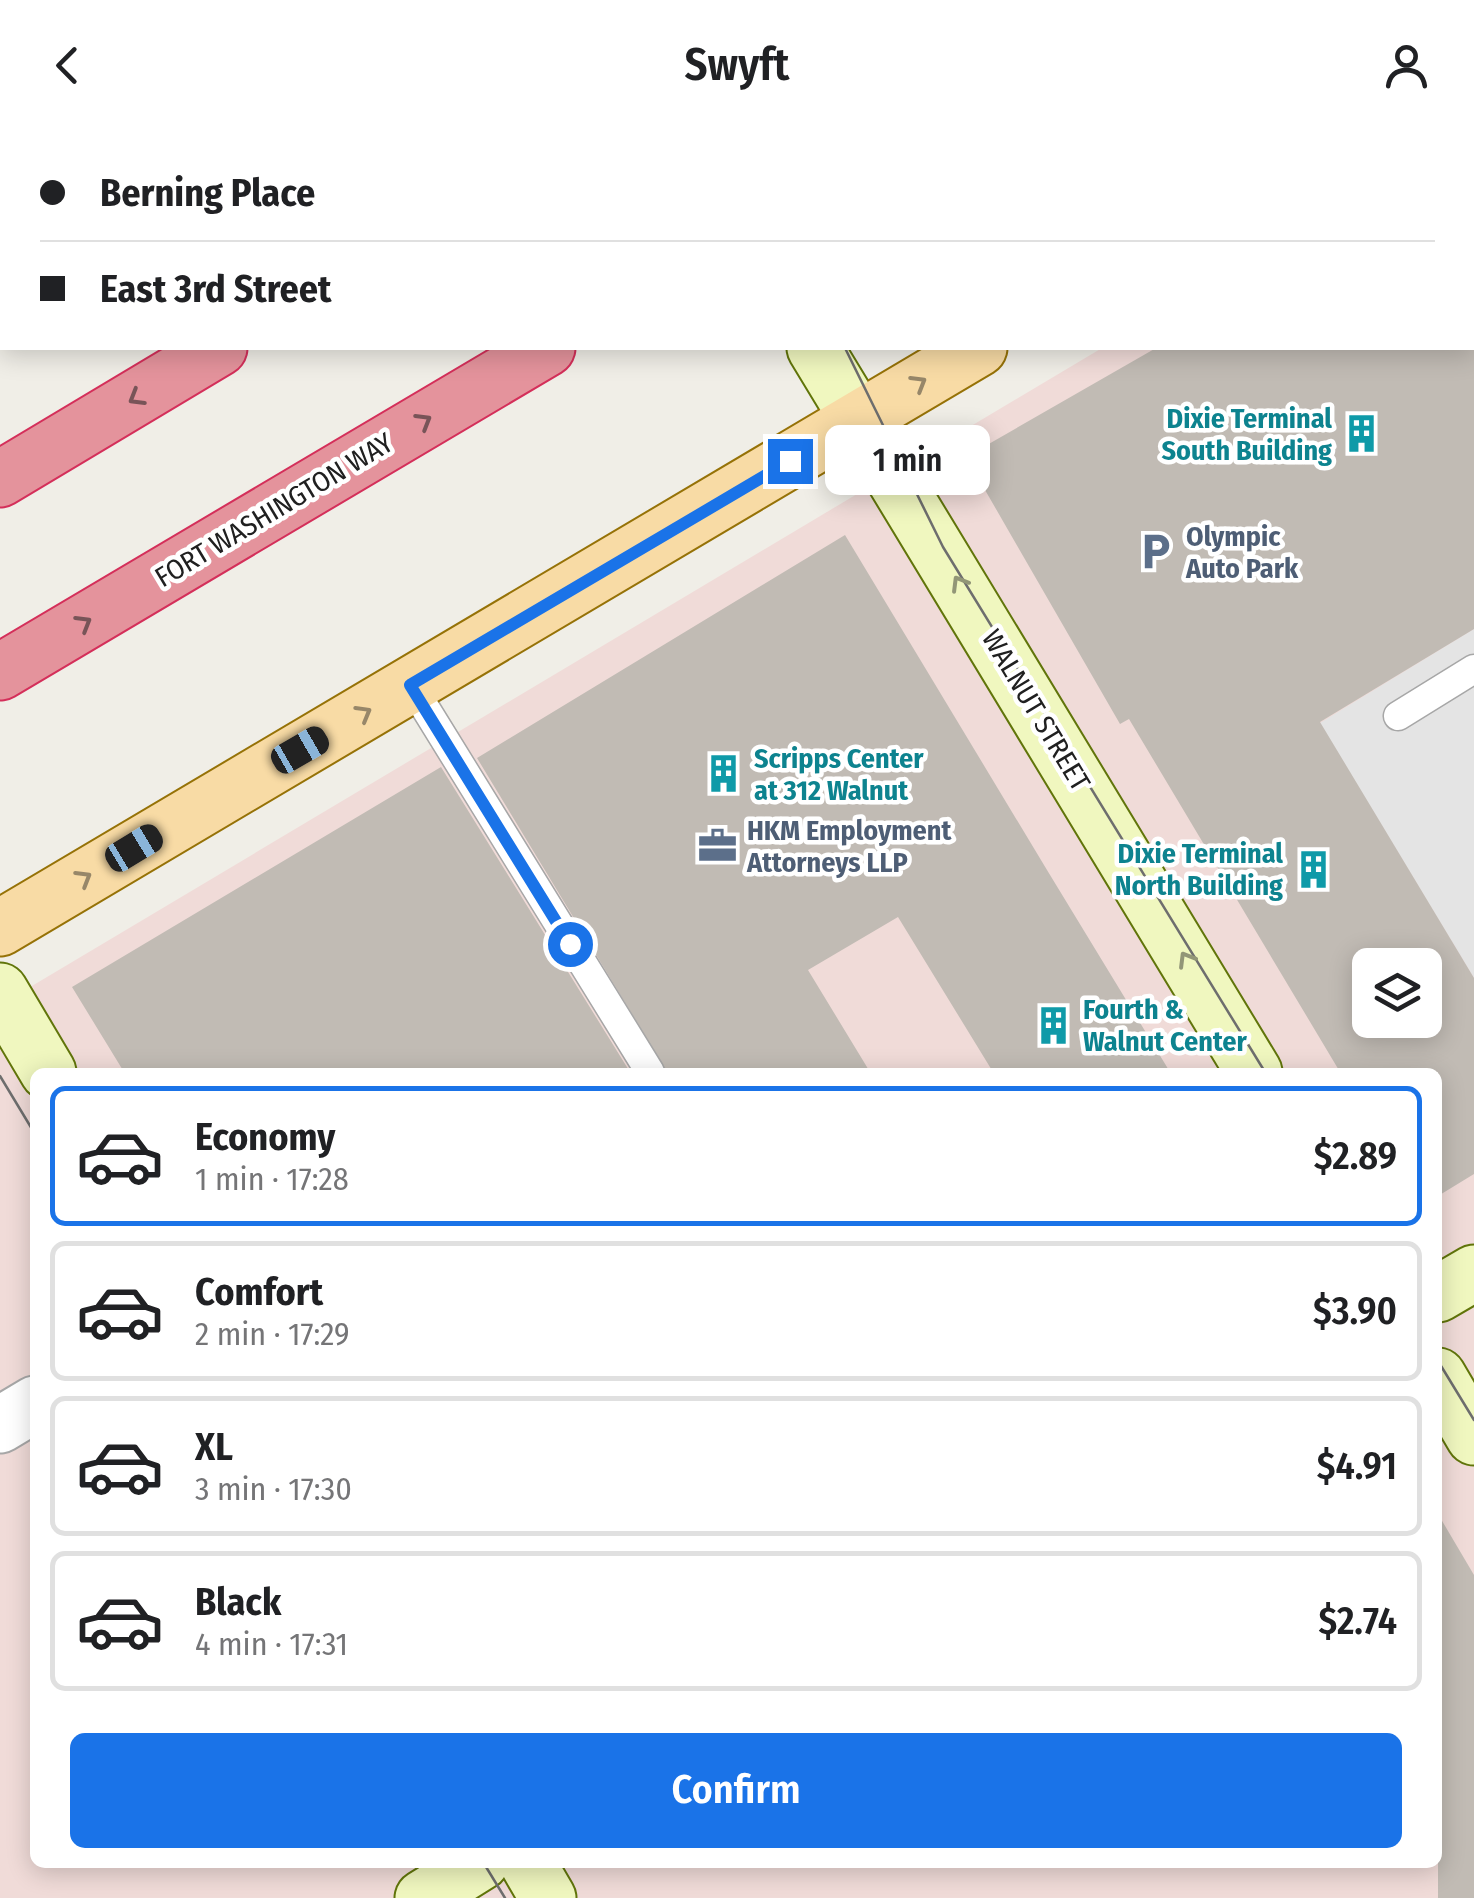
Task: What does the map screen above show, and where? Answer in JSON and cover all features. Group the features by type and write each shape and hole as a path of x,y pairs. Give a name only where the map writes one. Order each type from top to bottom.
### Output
{"highway":[{"path":"0,479 217,350"},
{"name":"FORT WASHINGTON WAY","path":"0,672 544,350"}],"main road":[{"path":"0,928 976,350"}],"street":[{"name":"WALNUT STREET","path":"816,350 1252,1068"},
{"path":"0,991 46,1068"},
{"path":"1442,1292 1474,1273"},
{"path":"1442,1383 1474,1437"},
{"path":"0,1425 30,1407"},
{"path":"423,1898 471,1868"},
{"path":"530,1868 548,1898"}],"lane":[{"path":"1398,716 1474,670"},
{"path":"410,685 648,1068"}],"shaded area":[{"path":"1099,350 1474,350 1474,1898 0,1898 0,1005"},
{"path":"1474,629 1474,978 1320,723"}],"building":[{"path":"1153,350 1474,350 1474,629 1320,722 1474,978 1474,1174 1442,1194 1442,1068 1338,1068 1129,719 1120,724 966,457"},
{"path":"845,535 1168,1068 991,1068 898,917 808,970 868,1068 665,1068 477,758"},
{"path":"441,767 628,1068 122,1068 72,987"},
{"path":"1442,1521 1474,1575 1474,1898 1438,1898 1438,1868 1442,1868"}],"tram line":[{"path":"846,350 943,547 1263,1068"},
{"path":"0,1076 30,1126"},
{"path":"1442,1368 1474,1420"},
{"path":"487,1868 505,1898"}],"place":[{"name":"Dixie Terminal South Building","path":"1362,434"},
{"name":"Olympic Auto Park","path":"1156,552"},
{"name":"Scripps Center at 312 Walnut","path":"724,774"},
{"name":"HKM Employment Attorneys LLP","path":"717,846"},
{"name":"Dixie Terminal North Building","path":"1313,869"},
{"name":"Fourth & Walnut Center","path":"1053,1025"}],"route":[{"path":"570,944 410,685 790,461"}]}
